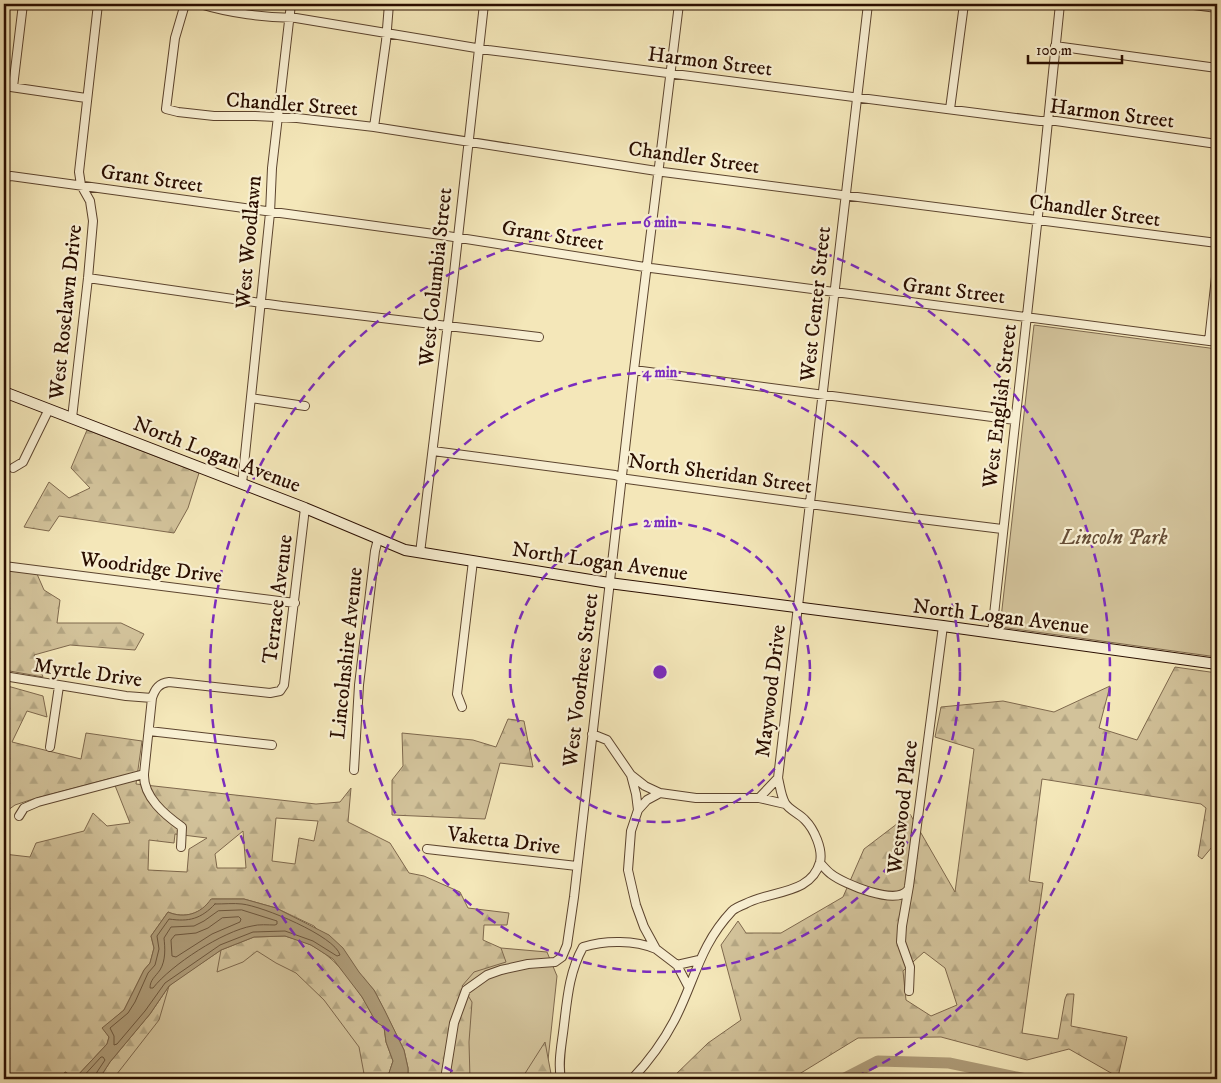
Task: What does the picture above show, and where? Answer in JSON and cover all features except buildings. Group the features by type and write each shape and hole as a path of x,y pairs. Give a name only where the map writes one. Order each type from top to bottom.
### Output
{"street":[{"path":"13,87 23,4"},
{"name":"West Roselawn Drive","path":"72,418 93,221 90,201 82,185 79,172 98,4"},
{"name":"Chandler Street","path":"185,4 175,38 166,109 178,112 214,116 278,117 374,127 658,171 1217,243"},
{"name":"Harmon Street","path":"200,4 215,9 290,18 479,48 1217,144"},
{"name":"West Woodlawn","path":"242,484 270,213 272,168 291,4"},
{"path":"374,127 387,33 389,4"},
{"name":"West Columbia Street","path":"420,553 484,4"},
{"name":"West Voorhees Street","path":"445,1079 454,1023 466,990 487,975 501,970 528,964 555,962 562,957 567,945 621,477 679,4"},
{"name":"West Center Street","path":"798,608 844,194 868,4"},
{"path":"950,109 964,4"},
{"name":"West English Street","path":"992,633 1060,4"},
{"path":"1186,4 1217,8"},
{"path":"1055,46 1217,68"},
{"path":"4,86 86,98"},
{"name":"Grant Street","path":"4,178 11,176 82,185 457,238 646,267 1213,341"},
{"path":"1213,341 1217,268"},
{"path":"88,278 369,317 539,337"},
{"path":"634,370 1014,420"},
{"name":"North Logan Avenue","path":"4,392 305,508 405,550 609,583 1217,664"},
{"path":"251,398 305,406"},
{"path":"13,468 23,462 50,409"},
{"name":"North Sheridan Street","path":"433,451 1002,529"},
{"name":"Terrace Avenue","path":"278,692 284,685 305,508"},
{"name":"Lincolnshire Avenue","path":"354,770 359,685 378,539"},
{"path":"462,707 457,694 472,561"},
{"name":"Woodridge Drive","path":"4,566 295,602"},
{"name":"Maywood Drive","path":"785,804 778,778 798,608"},
{"name":"Westwood Place","path":"909,992 910,967 901,942 943,626"},
{"name":"Myrtle Drive","path":"4,676 126,696 152,698 154,689 157,686 170,682 270,693 278,692"},
{"path":"50,747 59,686"},
{"path":"152,698 143,785 148,794 169,818 182,827 181,847"},
{"path":"149,731 272,745"},
{"path":"592,734 607,740 631,775 645,786 660,793 696,798 759,798 785,804 806,820 818,843 821,856 813,878"},
{"path":"19,816 24,808 38,802 144,774"},
{"path":"631,775 638,810"},
{"name":"Maywood Drive","path":"759,798 778,778"},
{"path":"660,793 647,800 638,810 631,831 628,870 636,906 644,926 656,949 677,965 688,986"},
{"name":"Vaketta Drive","path":"427,849 577,866"},
{"path":"820,862 830,874 869,893 897,896 905,894 908,890"},
{"path":"632,1079 647,1063 674,1021 699,960 714,932 734,909 755,898 800,887 813,878 830,874"},
{"path":"561,1079 560,1065 569,984 575,962 583,947 598,942 628,943 656,949"},
{"path":"677,965 699,960"}],"green space":[{"name":"Lincoln Park","path":"1034,325 1217,349 1217,657 1000,627"},
{"path":"87,430 199,473 188,508 174,533 59,516 49,531 24,527 49,482 69,498 90,488 71,468"},
{"path":"4,570 37,574 44,590 60,600 57,623 121,623 144,634 135,650 70,645 34,655 43,677 4,670"},
{"path":"1175,667 1217,673 1217,841 1202,859 1198,856 1206,808 1201,804 1042,779 1029,881 1043,883 1022,1033 1058,1039 1065,999 1067,994 1074,994 1071,1026 1127,1037 1118,1077 1069,1049 1027,1060 941,1037 858,1038 794,1079 671,1079 708,1043 741,1020 721,945 738,921 746,933 781,933 843,897 864,849 910,814 955,892 974,749 935,737 941,707 1003,701 1054,712 1110,686 1099,728 1137,740","holes":["924,952 945,968 957,1005 931,1016 906,1000 903,971"]},
{"path":"4,685 43,696 47,717 27,711 12,742 81,759 86,733 142,741 136,784 316,804 340,802 351,788 348,822 390,843 409,873 424,876 460,892 468,908 509,913 507,925 484,925 483,940 501,948 506,962 474,972 462,986 472,1002 469,1042 470,1079 408,1079 408,1068 404,1050 374,990 314,926 276,908 244,899 212,899 198,912 192,914 180,915 168,912 151,936 154,948 150,963 144,970 124,1010 103,1028 109,1037 107,1044 78,1075 72,1076 65,1072 62,1079 4,1079 4,854 30,857 36,843 84,831 93,813 107,826 130,823 112,778 33,799 15,805 4,813","holes":["276,818 318,821 314,841 299,838 295,864 272,861","243,831 246,868 217,868 215,854","175,834 207,838 189,849 187,872 148,870 149,840 174,843"]},
{"path":"508,719 524,721 533,767 500,763 485,819 392,815 392,780 403,766 402,733 473,740 496,747"},
{"path":"285,936 389,1073 389,1079 99,1079 110,1062 150,1014 169,986 178,979 221,950"},
{"path":"285,936 311,945 333,961 362,997 374,1017 384,1027 386,1042 393,1061 389,1079 365,1079 359,1047 324,1000 296,973 257,951 243,962 217,972 221,950 254,937"},
{"path":"501,948 547,952 557,976 546,1079 431,1079 462,970"},
{"path":"169,986 159,1020 113,1079 99,1079 110,1062 150,1014"},
{"path":"545,1042 552,1079 526,1079 524,1075"}],"water":[{"path":"211,899 244,899 276,908 329,935 343,948 374,990 404,1050 408,1068 408,1079 389,1079 393,1061 386,1042 384,1027 376,1022 362,997 333,959 311,945 285,936 254,937 221,950 169,986 150,1014 110,1062 99,1079 62,1079 65,1072 72,1076 78,1075 107,1044 109,1037 102,1028 124,1010 144,970 150,963 154,948 151,936 168,912 180,915 192,914 197,912"}],"waterway":[{"path":"843,1079 878,1061 949,1063 1026,1079"}]}
